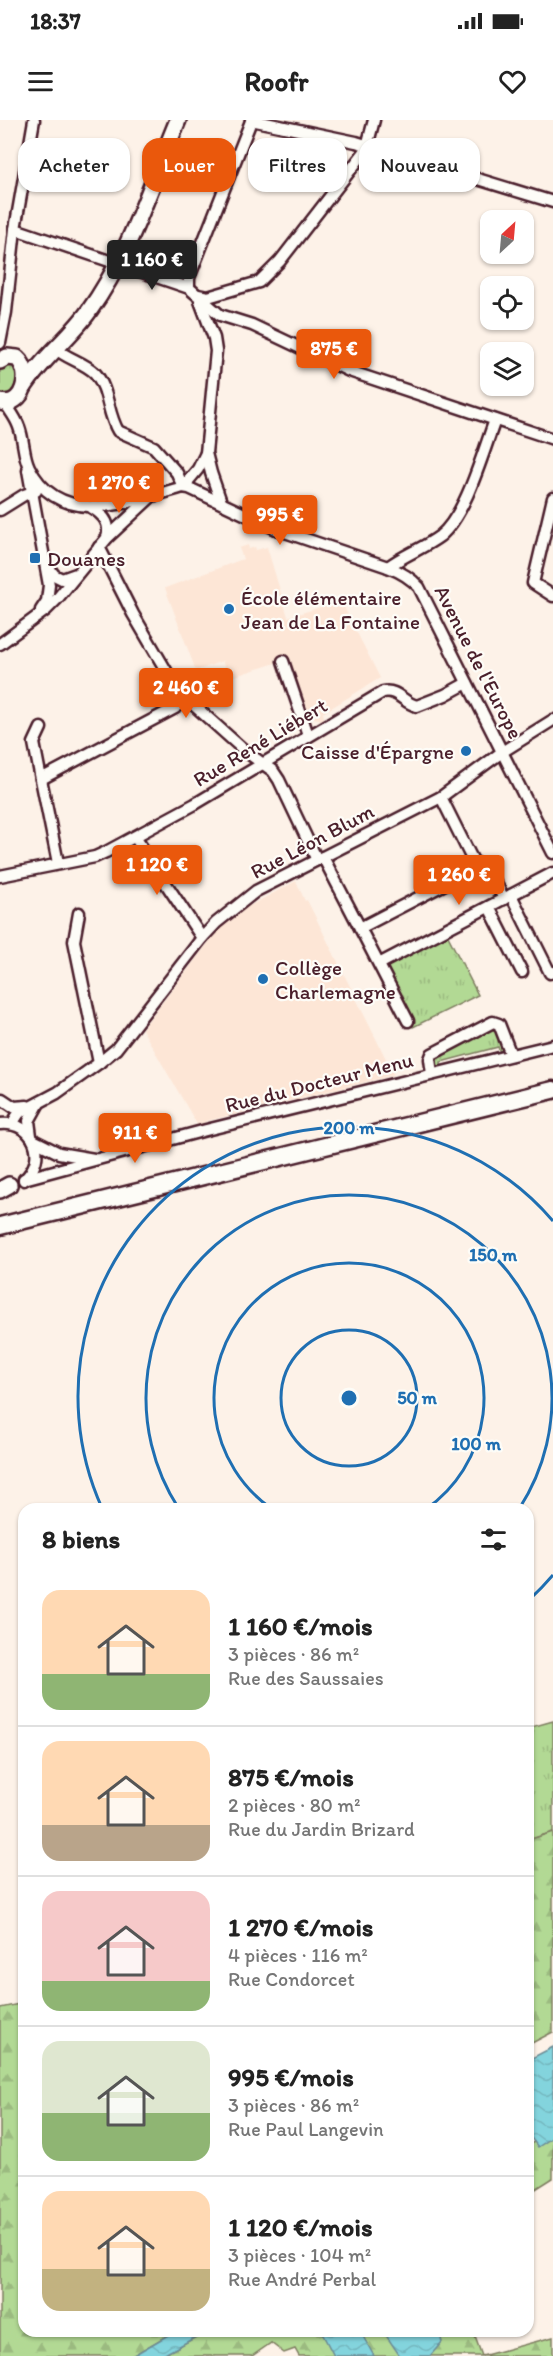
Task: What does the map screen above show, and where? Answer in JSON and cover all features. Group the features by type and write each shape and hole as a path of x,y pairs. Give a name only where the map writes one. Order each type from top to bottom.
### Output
{"main road":[{"path":"2,403 16,399 55,348 89,312 118,264 178,120"},
{"path":"0,361 7,357 43,355 55,348"},
{"path":"17,358 26,372 23,389"},
{"path":"0,1226 553,1090"}],"street":[{"path":"0,343 6,312 15,229 34,120"},
{"path":"189,288 189,278 251,120 359,143"},
{"path":"369,138 374,120"},
{"path":"198,295 208,297 259,282 280,261 359,159"},
{"path":"480,180 553,202"},
{"path":"15,229 189,288 220,315 252,325 349,371 553,439"},
{"path":"198,295 214,338 216,351 207,453 221,502"},
{"path":"55,348 96,375 103,386 118,431 154,447 177,473 183,487"},
{"path":"23,389 19,426 46,560 49,594 36,616"},
{"path":"2,403 19,426"},
{"path":"388,567 430,542 451,524 461,506 495,420"},
{"path":"92,508 183,487 198,469 207,453"},
{"path":"28,464 45,489 60,500 92,508 103,516 109,528 107,538"},
{"name":"Avenue de l'Europe","path":"183,487 195,489 276,529 407,575 419,587 502,752 550,838 553,853"},
{"path":"0,510 31,492 45,489"},
{"path":"0,644 46,610 107,538 154,495"},
{"path":"553,498 533,579 533,583 553,596"},
{"path":"99,547 171,682 187,700 245,751 273,771 279,780 408,1021"},
{"path":"46,560 57,577 66,579 76,574"},
{"path":"283,661 308,735"},
{"name":"Rue René Liébert","path":"0,876 95,857 135,837 383,692 395,692 408,703 417,706 468,683"},
{"path":"41,779 187,700"},
{"name":"Rue Léon Blum","path":"7,1124 19,1113 99,1063 116,1049 202,938 216,923 256,891 441,797 502,752 553,720"},
{"path":"41,728 34,743 58,863"},
{"path":"441,797 473,861 489,870 550,973 553,972"},
{"path":"135,837 202,938"},
{"path":"360,928 468,872 473,861"},
{"path":"379,964 553,873"},
{"path":"489,907 522,972"},
{"path":"79,913 74,941 99,1063"},
{"path":"432,1074 430,1059 432,1054 493,1022 499,1024 511,1055"},
{"name":"Rue du Docteur Menu","path":"3,1187 94,1160 553,1045"},
{"path":"1,1097 7,1124"},
{"name":"Rue Léon Blum","path":"1,1097 10,1105 20,1108 39,1102"},
{"path":"24,1179 35,1166 36,1149 29,1121 39,1102"},
{"name":"Rue du Docteur Menu","path":"7,1124 22,1128 32,1138 59,1153 94,1160"}],"shaded area":[{"name":"École élémentaire Jean de La Fontaine","path":"248,545 249,549 255,547 256,550 267,547 288,617 341,601 380,678 323,713 325,721 308,716 288,659 229,678 222,661 196,671 165,588 243,559 239,548"},
{"name":"Collège Charlemagne","path":"296,881 394,1075 207,1121 198,1126 142,1029 219,929 242,910"}],"green space":[{"path":"5,362 22,368 14,396 0,398 0,368"},
{"path":"446,932 478,995 413,1027 381,966"},
{"path":"487,1028 498,1031 505,1047 501,1055 498,1047 441,1062 441,1069 437,1068 433,1062 436,1054"},
{"path":"553,1721 553,1832 534,1838 534,1726"},
{"path":"553,1832 553,2032 534,2042 534,1838"},
{"path":"18,2004 18,2337 165,2337 132,2356 0,2356 0,2008"},
{"path":"553,2129 553,2178 534,2190 534,2142"},
{"path":"196,2337 475,2337 482,2356 299,2356 295,2349 284,2353 271,2343 252,2356 161,2356"},
{"path":"553,2337 553,2356 482,2356"}],"water":[{"path":"553,2047 553,2137 538,2147 534,2142 534,2057"},
{"path":"165,2337 196,2337 161,2356 132,2356"},
{"path":"324,2337 363,2337 374,2356 334,2356"},
{"path":"387,2337 441,2337 442,2342 430,2356 400,2356"}],"place":[{"name":"Douanes","path":"35,558"},
{"name":"École élémentaire Jean de La Fontaine","path":"229,609"},
{"name":"Caisse d'Épargne","path":"466,751"},
{"name":"Collège Charlemagne","path":"263,979"}]}
